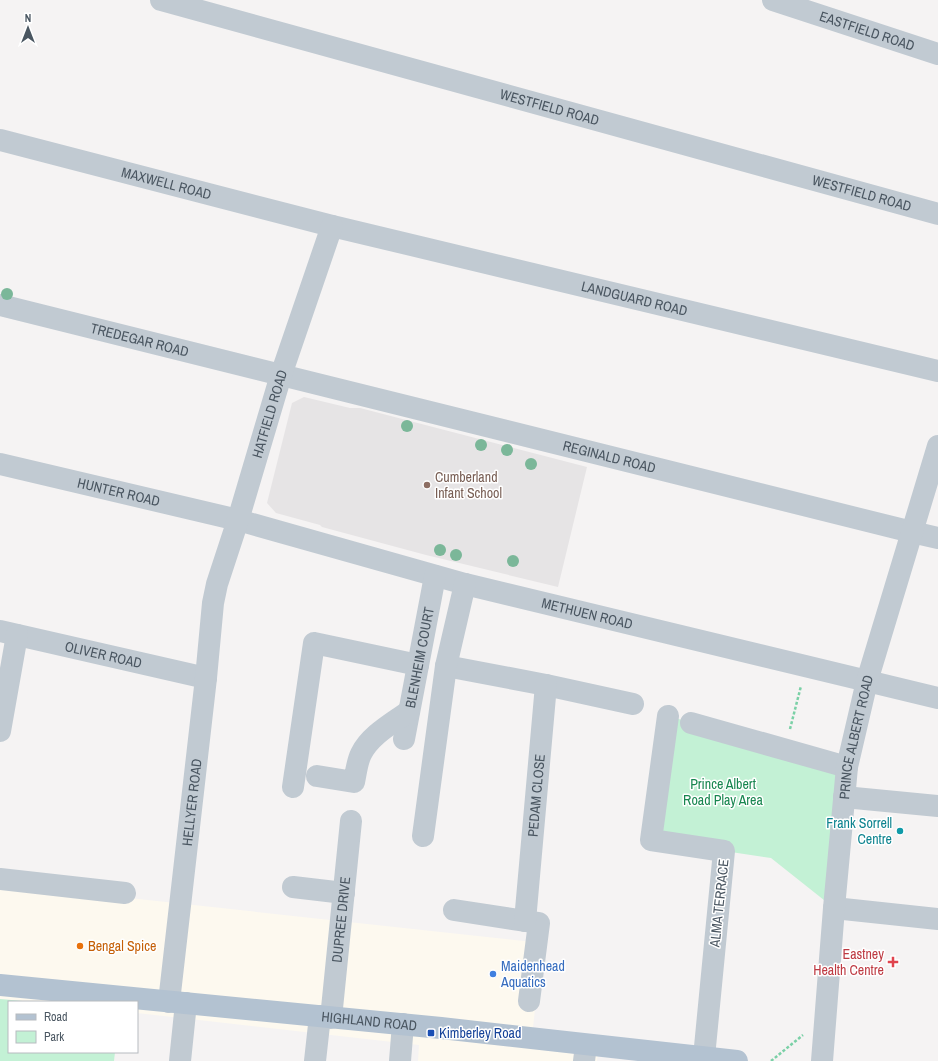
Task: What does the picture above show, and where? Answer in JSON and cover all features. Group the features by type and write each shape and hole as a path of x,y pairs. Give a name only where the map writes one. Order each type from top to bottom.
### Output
{"main road":[{"name":"HIGHLAND ROAD","path":"0,985 403,1024 585,1053 720,1060"}],"street":[{"name":"WESTFIELD ROAD","path":"162,0 938,214"},
{"name":"EASTFIELD ROAD","path":"773,0 938,54"},
{"name":"MAXWELL ROAD","path":"0,140 332,226"},
{"name":"LANDGUARD ROAD","path":"332,226 938,371"},
{"name":"HATFIELD ROAD","path":"213,603 217,584 238,520 280,375 332,226"},
{"name":"TREDEGAR ROAD","path":"0,304 280,375"},
{"name":"REGINALD ROAD","path":"280,375 938,538"},
{"name":"PRINCE ALBERT ROAD","path":"822,1061 847,767 868,681 938,446"},
{"name":"HUNTER ROAD","path":"0,464 238,520"},
{"name":"METHUEN ROAD","path":"238,520 465,584 938,698"},
{"name":"BLENHEIM COURT","path":"404,739 435,576"},
{"path":"423,836 446,666 465,584"},
{"name":"HELLYER ROAD","path":"178,1002 213,603"},
{"path":"0,731 8,633"},
{"name":"OLIVER ROAD","path":"8,633 206,678"},
{"path":"293,787 314,644 418,665"},
{"path":"446,666 546,685 633,704"},
{"name":"PEDAM CLOSE","path":"526,913 546,685"},
{"path":"317,776 354,782 361,754 368,743 409,711"},
{"name":"ALMA TERRACE","path":"668,716 652,840 724,851 720,1060"},
{"path":"691,723 847,767"},
{"path":"844,797 938,806"},
{"name":"DUPREE DRIVE","path":"315,1061 326,1017 344,893 351,821"},
{"path":"0,879 125,894"},
{"path":"293,887 344,893"},
{"path":"834,908 938,919"},
{"path":"454,910 526,913 539,922 529,1000"},
{"path":"178,1002 180,1061"},
{"path":"400,1061 403,1024"}],"path":[{"path":"785,749 806,667"},
{"path":"771,1061 825,1017"}],"shaded area":[{"name":"Cumberland Infant School","path":"304,397 350,408 360,408 587,467 558,587 426,555 276,513 267,503 292,403"},
{"path":"0,884 542,943 533,1028 600,1036 597,1061 418,1061 419,1045 138,1013 138,1001 23,1001 0,999"}],"green space":[{"name":"Prince Albert Road Play Area","path":"668,716 847,767 834,908 771,858 651,840"},
{"path":"0,999 23,1001 8,1001 8,1053 115,1053 114,1061 0,1061"}],"place":[{"name":"Cumberland Infant School","path":"427,485"},
{"name":"Frank Sorrell Centre","path":"900,831"},
{"name":"Bengal Spice","path":"80,946"},
{"name":"Eastney Health Centre","path":"893,962"},
{"name":"Maidenhead Aquatics","path":"493,974"},
{"name":"Kimberley Road","path":"431,1033"}]}
